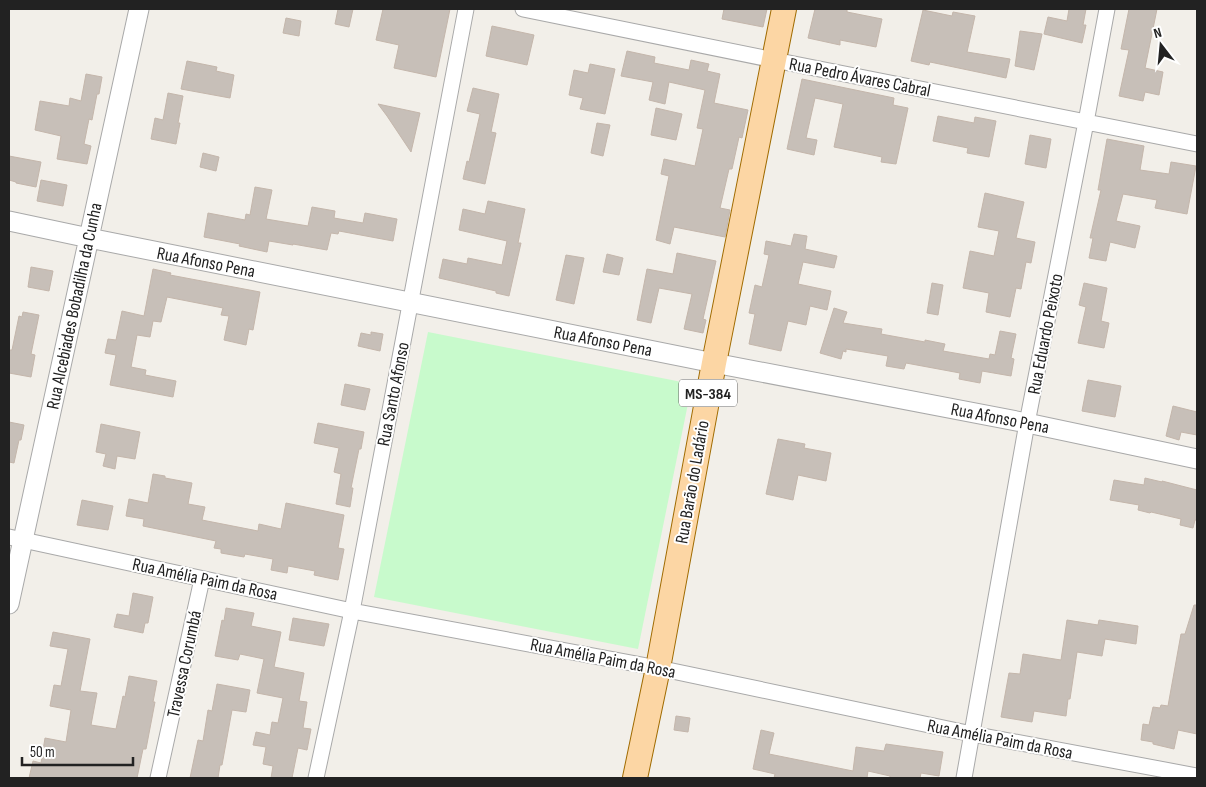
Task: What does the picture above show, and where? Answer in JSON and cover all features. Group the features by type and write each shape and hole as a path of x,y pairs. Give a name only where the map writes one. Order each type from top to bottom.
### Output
{"main road":[{"name":"Rua Barão do Ladário","path":"635,778 658,668 714,362 784,9"}],"street":[{"name":"Rua Alcebiades Bobadilha da Cunha","path":"9,604 16,538 89,238 139,9"},
{"name":"Rua Santo Afonso","path":"316,778 352,611 466,9"},
{"name":"Rua Pedro Ávares Cabral","path":"524,9 1197,144"},
{"name":"Rua Eduardo Peixoto","path":"964,778 1027,423 1107,9"},
{"name":"Rua Afonso Pena","path":"9,221 1027,423 1197,459"},
{"name":"Rua Amélia Paim da Rosa","path":"16,538 352,611 658,668 972,734 1197,776"},
{"name":"Travessa Corumbá","path":"158,778 202,578"}],"green space":[{"path":"428,332 692,384 638,649 374,597"}],"building":[{"path":"338,9 353,9 349,27 335,24"},
{"path":"383,9 450,9 436,77 394,68 399,45 376,40"},
{"path":"724,9 767,9 763,27 722,19"},
{"path":"815,9 847,9 847,12 882,19 876,47 840,40 840,45 808,38"},
{"path":"1069,9 1086,9 1083,25 1086,25 1082,43 1044,34 1048,17 1067,21"},
{"path":"1129,9 1157,9 1145,68 1163,72 1159,95 1145,92 1143,101 1119,96 1129,50 1121,49"},
{"path":"923,10 952,16 953,12 975,16 967,52 1010,59 1006,78 930,62 929,65 911,61"},
{"path":"286,18 301,21 299,36 283,33"},
{"path":"492,26 534,35 527,65 486,56"},
{"path":"1020,31 1042,34 1034,70 1015,66"},
{"path":"627,51 655,57 654,63 689,70 691,60 709,64 707,71 720,74 714,103 748,110 742,138 739,137 732,169 729,169 720,208 730,210 725,237 674,227 670,244 656,240 669,176 661,174 664,159 695,166 703,129 697,128 705,90 669,82 665,104 649,100 653,82 621,76"},
{"path":"187,61 217,67 216,71 234,75 230,98 181,89"},
{"path":"590,64 615,69 605,114 580,109 583,98 569,95 574,70 588,73"},
{"path":"86,74 102,77 92,120 89,119 84,144 91,146 87,164 57,159 61,136 35,130 40,101 69,106 70,98 81,101"},
{"path":"802,79 894,98 893,105 908,108 896,164 881,162 882,157 834,147 843,104 815,98 806,138 817,140 814,155 787,149"},
{"path":"473,88 499,94 491,132 496,133 485,184 463,179 467,161 469,162 480,114 467,111"},
{"path":"168,93 183,96 176,144 151,139 155,118 163,120"},
{"path":"378,104 420,113 411,152 387,116"},
{"path":"656,108 682,114 676,140 651,135"},
{"path":"938,116 974,123 975,117 996,121 989,157 967,153 968,148 933,141"},
{"path":"597,123 610,125 603,156 591,153"},
{"path":"1030,135 1051,139 1046,168 1025,164"},
{"path":"1107,139 1144,146 1140,170 1169,174 1171,162 1196,166 1187,214 1155,208 1157,200 1123,194 1116,221 1140,226 1135,248 1110,242 1106,261 1089,258 1093,238 1090,238 1101,190 1098,190"},
{"path":"203,153 219,157 216,171 200,167"},
{"path":"9,156 41,162 36,187 9,180"},
{"path":"41,180 67,185 63,206 37,201"},
{"path":"255,187 272,190 266,219 308,226 312,207 335,211 334,218 363,223 365,213 397,219 393,241 339,231 338,234 331,233 327,250 269,241 267,252 239,246 240,244 204,237 208,213 245,220 246,214 250,215"},
{"path":"985,193 1024,202 1016,238 1035,242 1031,263 1026,262 1021,289 1016,288 1010,317 986,312 989,293 963,288 970,251 994,256 999,231 978,227"},
{"path":"488,201 525,209 518,243 521,243 509,296 496,293 496,291 439,278 443,259 467,264 468,258 502,265 507,241 459,230 463,209 485,214"},
{"path":"794,234 807,236 805,249 837,256 834,268 803,262 798,284 831,291 827,310 810,306 806,325 788,321 781,351 749,344 755,314 749,313 755,285 762,287 769,255 764,254 766,241 791,246"},
{"path":"677,253 716,261 703,319 706,320 703,333 684,329 692,294 659,288 651,323 637,320 647,269 673,274"},
{"path":"607,254 623,258 619,275 603,272"},
{"path":"566,255 584,258 574,304 556,300"},
{"path":"31,267 53,271 49,291 28,287"},
{"path":"153,269 171,273 170,275 260,292 253,330 249,329 246,345 224,340 229,316 221,315 223,308 167,297 161,322 153,321 150,337 137,335 131,367 146,370 145,375 176,381 173,397 110,385 116,355 105,353 108,339 116,340 122,311 144,316"},
{"path":"932,283 943,285 938,315 927,313"},
{"path":"1084,283 1107,288 1101,321 1109,323 1104,348 1078,343 1086,307 1079,305"},
{"path":"834,308 847,312 843,323 882,329 881,334 945,344 943,351 989,359 990,354 995,355 1000,331 1016,334 1011,358 1014,359 1011,376 982,371 980,383 959,379 960,373 906,363 904,369 886,366 888,356 846,349 846,352 843,351 841,359 820,353"},
{"path":"23,312 39,315 31,354 35,355 31,377 9,373 9,350 12,350 19,316 22,317"},
{"path":"371,332 383,334 380,351 358,346 361,333 371,335"},
{"path":"1088,380 1121,386 1115,417 1082,411"},
{"path":"345,384 370,389 365,410 341,405"},
{"path":"1173,406 1197,412 1197,435 1181,432 1179,440 1166,436"},
{"path":"9,422 24,425 14,463 9,462"},
{"path":"318,423 364,432 351,488 353,488 350,507 336,504 341,474 334,472 339,448 314,443"},
{"path":"101,424 140,432 135,459 117,456 115,469 103,466 106,454 96,452"},
{"path":"778,439 805,444 804,448 831,453 826,481 798,475 793,500 766,494"},
{"path":"153,474 192,483 188,504 205,507 202,520 258,531 259,524 281,529 286,503 344,515 338,548 344,549 338,580 314,575 315,571 288,566 287,573 271,570 273,559 245,554 244,557 221,553 221,549 214,548 216,541 143,526 144,519 126,516 129,499 148,503"},
{"path":"1145,478 1197,490 1197,520 1195,520 1193,528 1180,525 1181,519 1138,510 1139,505 1110,500 1114,480 1144,485"},
{"path":"82,500 113,506 108,530 77,525"},
{"path":"133,593 153,597 148,623 145,623 143,633 114,627 117,614 129,616"},
{"path":"1194,605 1197,605 1197,734 1178,730 1174,749 1141,740 1143,724 1149,725 1153,707 1168,706 1181,634 1185,634"},
{"path":"226,608 254,613 251,626 281,632 274,667 304,673 299,701 307,702 303,728 311,729 307,750 298,748 292,778 271,778 273,766 263,764 266,747 253,745 256,732 270,735 272,722 278,723 283,698 257,693 264,659 240,654 238,660 215,656"},
{"path":"293,618 329,624 324,646 289,640"},
{"path":"1067,620 1098,625 1099,620 1138,626 1136,644 1105,639 1102,656 1077,652 1066,716 1034,711 1032,722 1001,717 1009,673 1020,674 1023,654 1061,660"},
{"path":"53,632 90,639 80,691 97,693 91,725 116,729 129,676 157,681 146,749 143,749 137,778 29,778 33,761 41,763 45,738 66,742 71,710 50,706 54,685 61,686 68,649 50,646"},
{"path":"217,684 250,690 246,712 232,710 218,778 190,778 198,740 203,741 208,710 212,711"},
{"path":"676,716 690,718 688,732 674,730"},
{"path":"761,730 774,733 769,754 853,771 856,747 884,751 886,744 943,752 939,776 921,773 920,778 890,778 890,776 868,771 867,778 774,778 775,774 753,769"}]}
